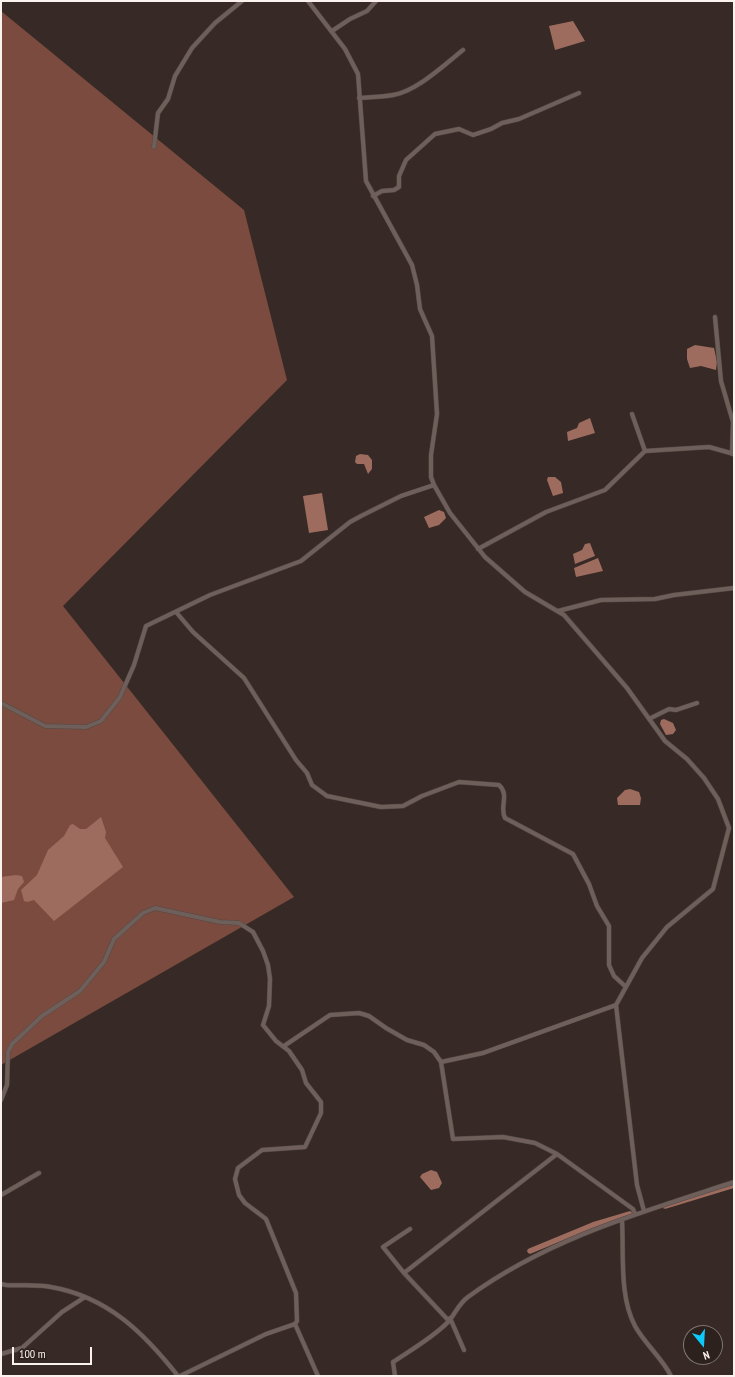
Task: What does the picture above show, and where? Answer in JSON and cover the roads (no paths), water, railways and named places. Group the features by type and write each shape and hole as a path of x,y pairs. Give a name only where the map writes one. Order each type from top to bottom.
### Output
{"street":[{"path":"154,147 158,113 168,99 175,76 192,48 215,23 242,1"},
{"path":"308,1 345,49 358,74 366,181 412,265 420,309 432,336 437,414 431,455 431,477 434,485 450,513 478,548 524,592 564,615 627,688 666,741 687,759 704,778 718,798 729,828 713,889 667,928 642,958 616,1005 637,1185 644,1212"},
{"path":"332,31 350,19 367,11 376,1"},
{"path":"359,98 393,96 404,92 427,79 463,50"},
{"path":"373,196 382,191 394,190 399,187 399,176 406,160 435,134 459,130 473,135 491,129 502,123 519,119 579,93"},
{"path":"478,548 546,512 605,490 645,451 709,447 733,454 733,422 721,381 715,317"},
{"path":"632,414 645,451"},
{"path":"1,702 46,726 86,727 101,721 120,697 134,665 146,626 210,595 301,561 350,522 401,496 434,485"},
{"path":"557,611 601,600 655,599 674,595 734,588"},
{"path":"176,612 193,632 244,678 296,760 308,773 312,785 327,796 381,807 403,806 422,796 459,782 499,785 505,792 503,811 505,818 573,854 589,884 597,906 609,926 609,965 614,976 626,987"},
{"path":"649,719 669,709 676,710 697,703"},
{"path":"729,828 734,826"},
{"path":"1,1100 7,1085 8,1052 12,1044 42,1016 80,991 104,962 114,939 143,913 155,908 220,922 239,923 253,932 263,951 268,965 270,980 269,1006 263,1025 276,1041 290,1051 302,1070 306,1083 321,1102 321,1113 305,1147 302,1149 289,1147 262,1150 238,1168 235,1179 239,1195 244,1203 266,1219 273,1234 296,1293 298,1308 297,1321 295,1324 318,1376"},
{"path":"441,1062 483,1053 616,1005"},
{"path":"284,1046 330,1015 359,1013 369,1016 407,1040 424,1046 434,1052 441,1062 453,1139 503,1137 535,1144 557,1154 633,1209 635,1214"},
{"path":"404,1273 557,1154"},
{"path":"1,1195 39,1173"},
{"path":"395,1376 393,1362 438,1331 450,1319 463,1300 517,1264 554,1246 635,1214 734,1182"},
{"path":"622,1220 626,1295 630,1311 636,1326 671,1376"},
{"path":"410,1229 383,1247 404,1273 450,1319 464,1350"},
{"path":"1,1284 51,1287 85,1297 111,1311 135,1328 154,1346 179,1376 266,1334 295,1324"},
{"path":"1,1354 22,1348 62,1312 85,1297"}],"waterway":[{"path":"665,1206 734,1185"},
{"path":"530,1251 593,1225 630,1214"}]}
